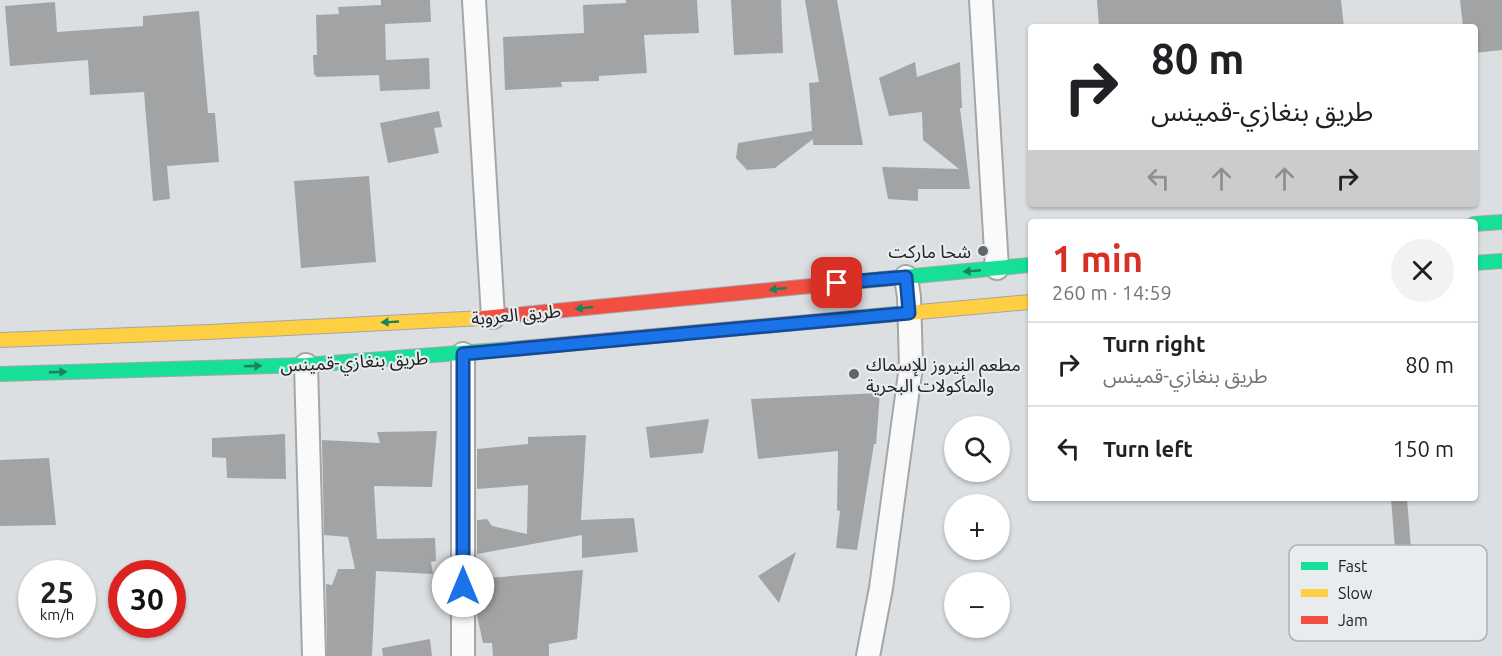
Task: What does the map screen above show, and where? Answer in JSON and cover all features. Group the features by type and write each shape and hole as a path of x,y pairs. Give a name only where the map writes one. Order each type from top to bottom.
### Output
{"main road":[{"path":"1478,224 1502,222"},
{"path":"1478,263 1502,261"},
{"name":"طريق العروبة","path":"0,340 209,332 493,316 1028,265"},
{"name":"طريق بنغازي-قمينس","path":"0,374 306,365 463,354 1028,302"}],"street":[{"path":"474,0 493,316"},
{"path":"981,0 997,268"},
{"path":"868,656 881,588 911,366 906,277"},
{"path":"463,354 463,656"},
{"path":"306,365 314,656"}],"building":[{"path":"381,0 430,0 431,22 385,24 386,60 429,58 430,89 380,91 379,75 316,77 314,75 313,55 317,55 316,15 339,14 338,7 381,5"},
{"path":"626,0 697,0 699,33 644,35 647,73 599,76 599,81 561,82 562,87 505,90 503,37 584,33 583,5 626,3"},
{"path":"731,0 781,0 783,53 734,55"},
{"path":"805,0 837,0 863,145 813,145 813,139 775,168 747,170 736,158 738,143 812,131 809,83 819,82"},
{"path":"1097,0 1341,0 1344,24 1099,24"},
{"path":"1460,0 1502,0 1502,50 1478,53 1478,24 1463,24"},
{"path":"55,2 57,32 143,26 143,16 199,11 208,113 215,113 219,162 167,166 170,199 153,201 144,92 90,95 88,60 10,66 5,6"},
{"path":"915,62 917,77 960,62 962,108 960,108 970,189 918,189 918,201 888,199 882,167 959,169 923,140 922,112 889,116 879,78"},
{"path":"439,111 442,127 434,128 439,153 388,163 380,123"},
{"path":"369,176 376,262 301,268 294,181"},
{"path":"880,393 876,444 874,444 857,550 836,548 840,511 837,510 838,451 758,459 751,399"},
{"path":"709,419 703,453 650,458 646,427"},
{"path":"437,431 432,487 374,486 377,539 435,538 436,561 431,562 433,574 376,571 372,656 327,656 326,584 332,585 338,569 355,569 348,537 324,535 322,440 380,443 377,432"},
{"path":"285,434 286,479 227,478 226,458 212,457 212,438"},
{"path":"586,435 581,520 634,518 638,552 582,558 582,535 477,554 477,520 487,519 492,526 527,534 528,485 477,489 477,449 528,444 528,437"},
{"path":"49,458 56,525 0,526 0,460"},
{"path":"1391,501 1407,501 1411,545 1395,545"},
{"path":"796,552 779,603 758,576"},
{"path":"583,570 577,639 549,644 549,656 493,656 492,643 483,643 477,615 477,579"},
{"path":"430,639 432,656 383,656 382,648"}],"traffic: fast":[{"path":"1478,224 1502,222"},
{"path":"1478,263 1502,261"},
{"path":"883,279 1028,265"},
{"path":"0,374 306,365 523,348"}],"traffic: slow":[{"path":"841,319 1028,302"},
{"path":"0,340 483,318"}],"traffic: jam":[{"path":"483,318 883,279"},
{"path":"523,348 841,319"}],"place":[{"name":"شحا ماركت","path":"983,251"},
{"name":"مطعم النيروز للإسماك والمأكولات البحرية","path":"854,374"}],"route":[{"path":"463,586 463,354 909,313 906,277 837,283"}]}
